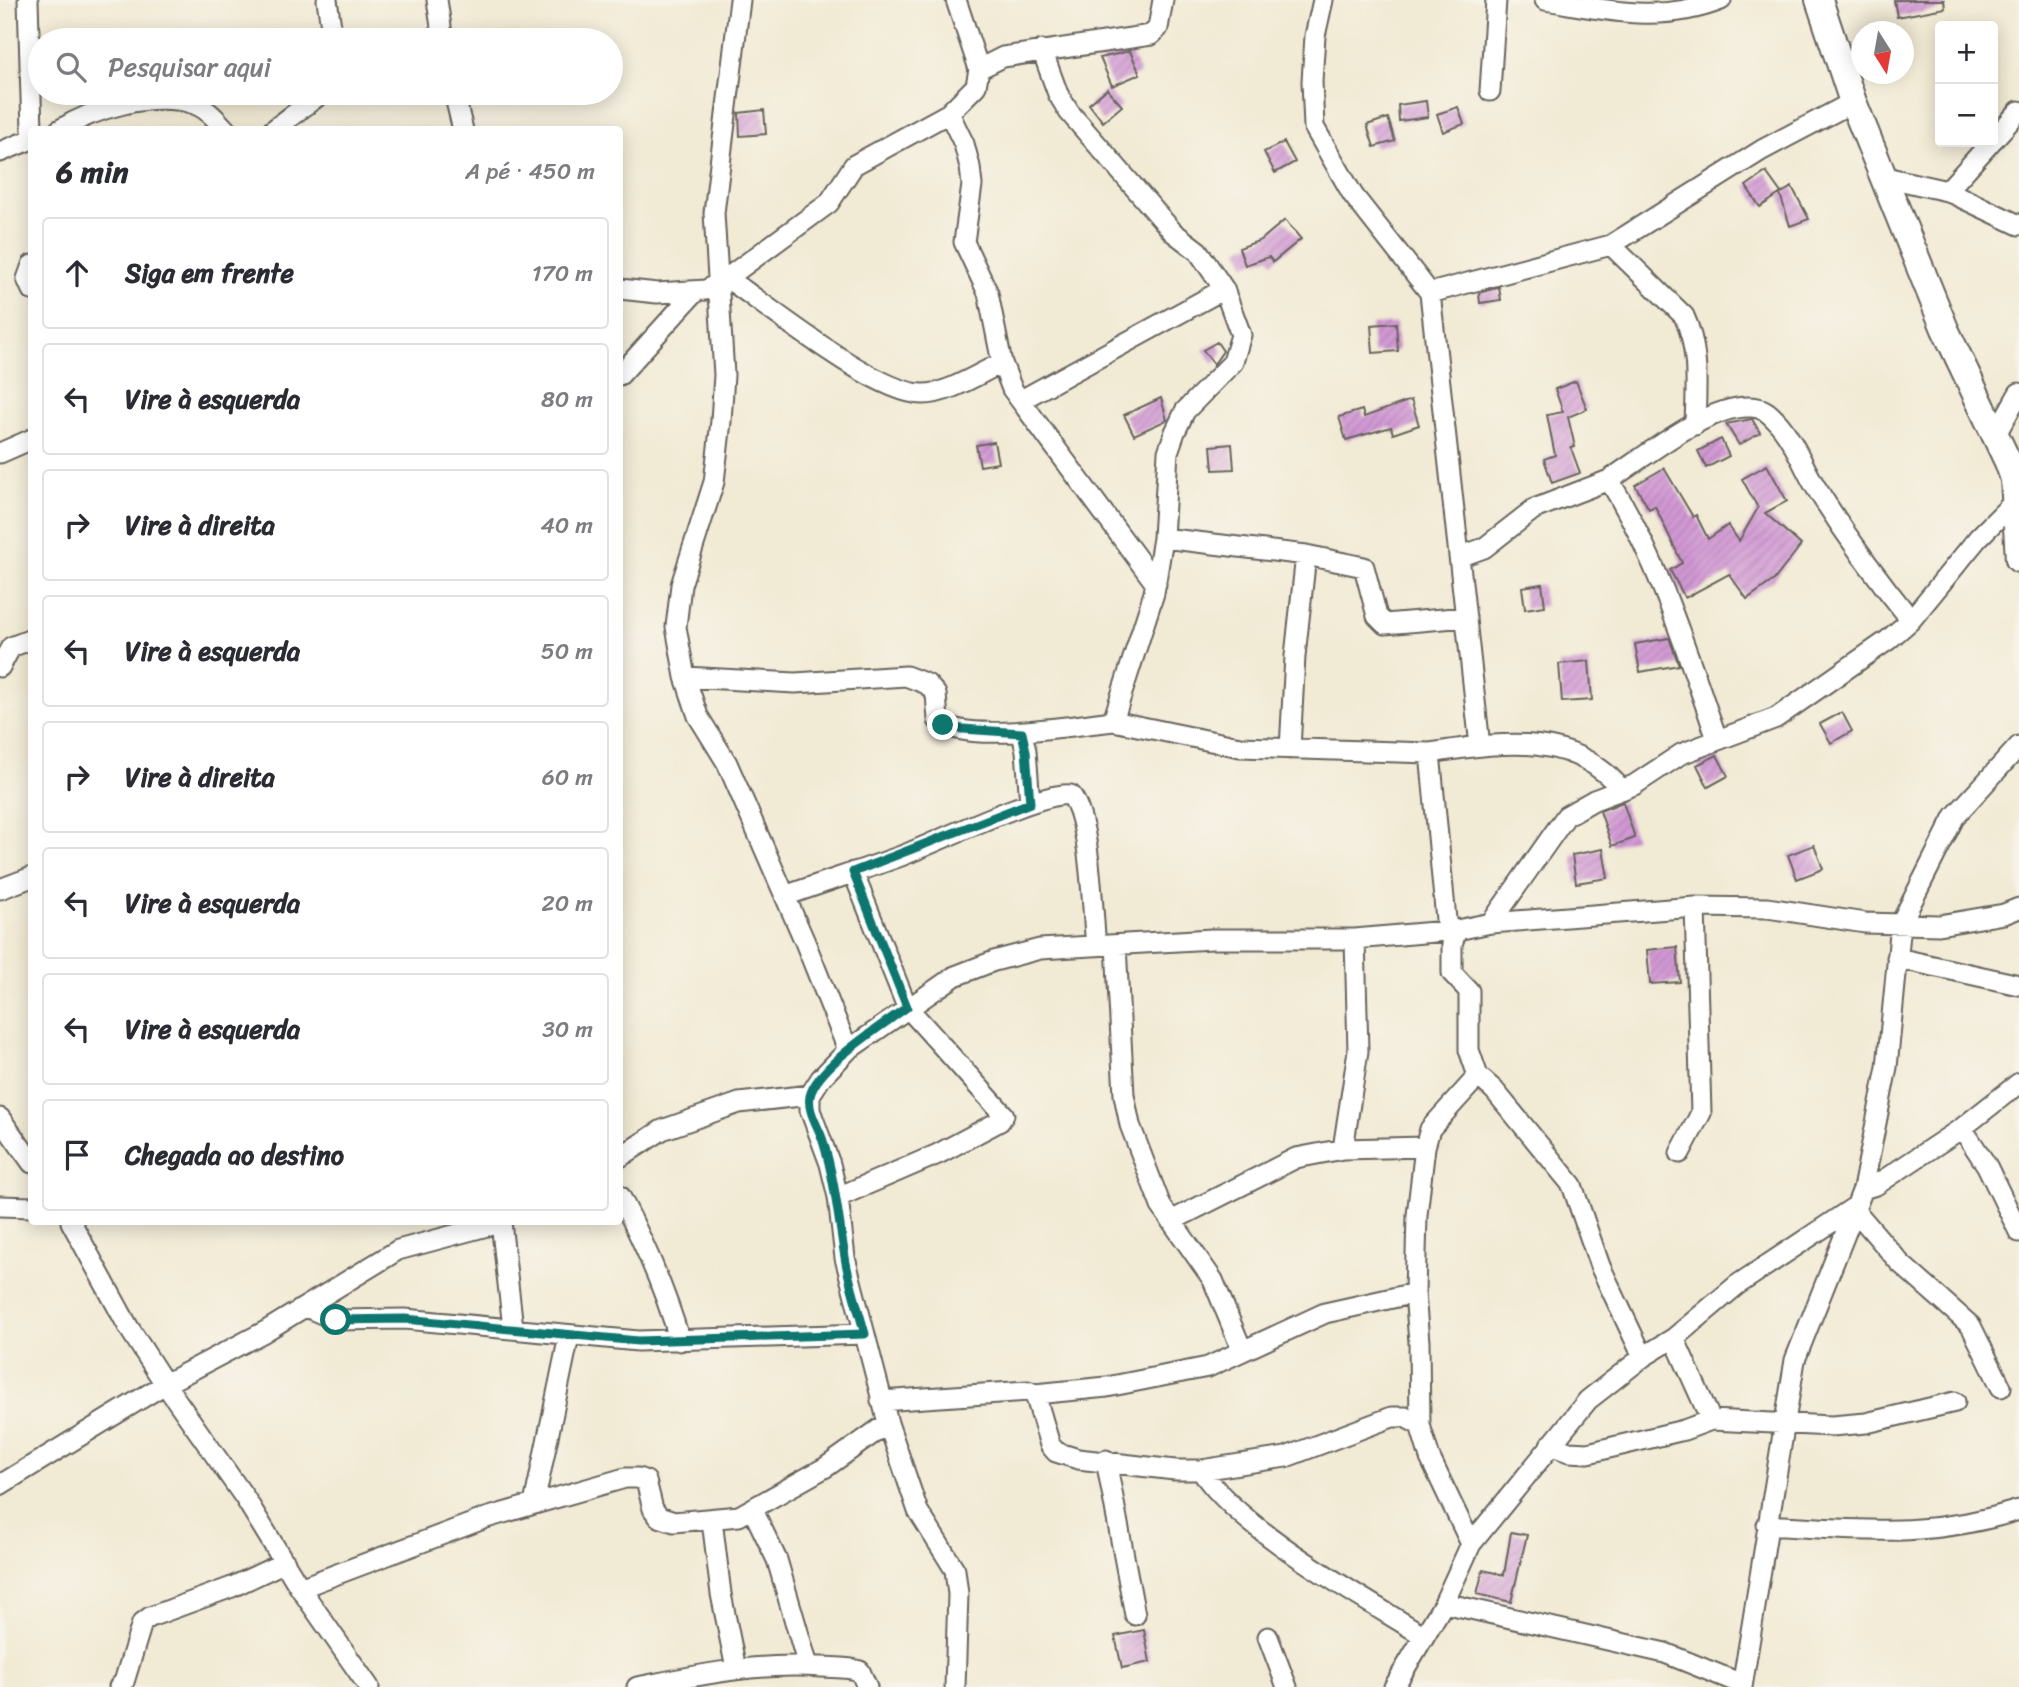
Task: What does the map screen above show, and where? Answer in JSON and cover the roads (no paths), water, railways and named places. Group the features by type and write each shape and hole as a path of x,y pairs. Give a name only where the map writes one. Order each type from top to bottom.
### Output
{"street":[{"path":"28,0 29,28"},
{"path":"327,0 331,28"},
{"path":"437,0 441,28"},
{"path":"740,0 714,213 724,280 724,375 714,482 681,585 676,612 685,677 698,716 727,763 848,1050"},
{"path":"623,289 695,292 724,280 829,203 853,165 949,113 976,86 979,69 956,0"},
{"path":"979,69 1003,57 1151,35 1158,28 1163,0"},
{"path":"1323,0 1315,36 1312,81 1314,127 1353,195 1430,293 1480,746"},
{"path":"1490,91 1496,0"},
{"path":"1545,0 1604,10 1670,15 1721,0"},
{"path":"1818,0 1853,102 1945,329 1996,434 2014,479 2019,559"},
{"path":"1042,50 1058,94 1069,111 1173,232 1198,251 1224,289 1241,335 1240,349 1233,362 1185,411 1168,452 1163,538 1156,584 1113,721"},
{"path":"1430,293 1611,244 1762,150 1853,102"},
{"path":"31,105 32,126"},
{"path":"66,126 115,105"},
{"path":"196,105 212,114 222,126"},
{"path":"278,126 306,105"},
{"path":"457,105 462,126"},
{"path":"1998,134 2019,111"},
{"path":"949,113 964,144 970,167 972,185 964,242 988,293 1002,363 1021,400 1156,584"},
{"path":"0,152 28,141"},
{"path":"1947,191 1987,147"},
{"path":"1885,177 1947,191 2019,225"},
{"path":"1611,244 1684,316 1690,330 1697,368 1696,425"},
{"path":"724,280 874,379 902,392 936,391 1002,363"},
{"path":"1021,400 1224,289"},
{"path":"623,372 695,292"},
{"path":"1996,434 2019,393"},
{"path":"1459,557 1484,548 1534,509 1609,480 1696,425 1731,409 1748,407 1768,411 1783,429 1814,484 1865,563 1911,620"},
{"path":"0,453 28,441"},
{"path":"1609,480 1643,545 1690,659 1717,739"},
{"path":"1491,923 1566,816 1594,800 1651,775 1681,754 1776,718 1888,640 1911,620 1978,538 2016,500"},
{"path":"1163,538 1306,555 1364,567 1377,616 1385,624 1466,617"},
{"path":"1290,749 1295,656 1306,555"},
{"path":"0,667 10,647 28,640"},
{"path":"685,677 794,683 906,676 928,684 936,694 938,720 948,728 1022,733 1113,721 1200,741 1240,747 1430,753 1480,746 1542,743 1600,768 1622,790"},
{"path":"1022,733 1030,803"},
{"path":"1444,1602 1652,1649 1697,1663 1742,1685 1796,1360 1853,1208 1863,1189 1887,1067 1901,923 1955,816 2019,746"},
{"path":"1430,753 1452,930 1452,973 1471,997 1469,1050 1478,1076 1493,1090 1573,1185 1600,1266 1643,1357"},
{"path":"785,896 1030,803 1060,793 1071,794 1076,801 1087,857 1096,946"},
{"path":"838,1197 938,1154 1000,1121 1004,1115 907,1007 853,872"},
{"path":"0,889 28,878"},
{"path":"1680,1153 1702,1113 1695,907"},
{"path":"955,1687 958,1594 955,1570 918,1511 881,1401 845,1258 838,1197 821,1133 810,1110 810,1095 821,1078 848,1050 907,1007 956,976 994,961 1040,949 1212,939 1355,939 1452,930 1491,923 1695,907 1767,908 1865,923 1939,925 1971,921 2019,908"},
{"path":"1343,1149 1358,1051 1355,939"},
{"path":"1116,945 1124,1095 1145,1170 1171,1221 1213,1280 1242,1350"},
{"path":"1897,958 2019,985"},
{"path":"1471,1544 1427,1452 1420,1425 1419,1342 1415,1293 1418,1215 1425,1147 1430,1129 1478,1076"},
{"path":"1863,1189 1876,1185 1962,1128 2019,1083"},
{"path":"623,1155 662,1130 739,1103 810,1095"},
{"path":"0,1118 28,1151"},
{"path":"1962,1128 1992,1176 2019,1233"},
{"path":"1171,1221 1296,1158 1343,1149 1425,1147"},
{"path":"623,1202 667,1296 680,1341"},
{"path":"0,1206 28,1207"},
{"path":"1394,1687 1444,1602 1471,1544 1588,1400 1643,1357 1674,1338 1737,1285 1853,1208"},
{"path":"1853,1208 1900,1263 1971,1326 2001,1387"},
{"path":"73,1225 129,1328 369,1687"},
{"path":"0,1485 165,1384 306,1307 398,1250 491,1225"},
{"path":"502,1225 513,1328"},
{"path":"881,1401 1004,1391 1035,1394 1170,1377 1208,1367 1325,1313 1415,1293"},
{"path":"306,1307 336,1320 405,1319 513,1328 569,1336 680,1341 865,1334"},
{"path":"534,1504 569,1336"},
{"path":"1674,1338 1711,1420"},
{"path":"1035,1394 1050,1445 1056,1452 1078,1459 1106,1460 1175,1470 1201,1470 1286,1457 1392,1417 1405,1417 1420,1425"},
{"path":"1550,1445 1569,1452 1588,1452 1684,1430 1711,1420 1785,1425 1866,1423 1955,1402"},
{"path":"300,1587 486,1518 583,1489 638,1478 649,1487 653,1509 659,1517 674,1522 712,1520 753,1510 826,1468 888,1423"},
{"path":"1106,1460 1136,1615"},
{"path":"1201,1470 1208,1480 1263,1531 1424,1636"},
{"path":"753,1510 777,1560 808,1666"},
{"path":"1767,1525 1882,1533 1929,1530 1991,1519 2019,1510"},
{"path":"712,1520 721,1594 736,1669"},
{"path":"119,1687 124,1682 142,1623 150,1617 232,1587 285,1562"},
{"path":"1268,1637 1287,1687"},
{"path":"637,1687 736,1669 808,1666 860,1671 867,1687"}]}
